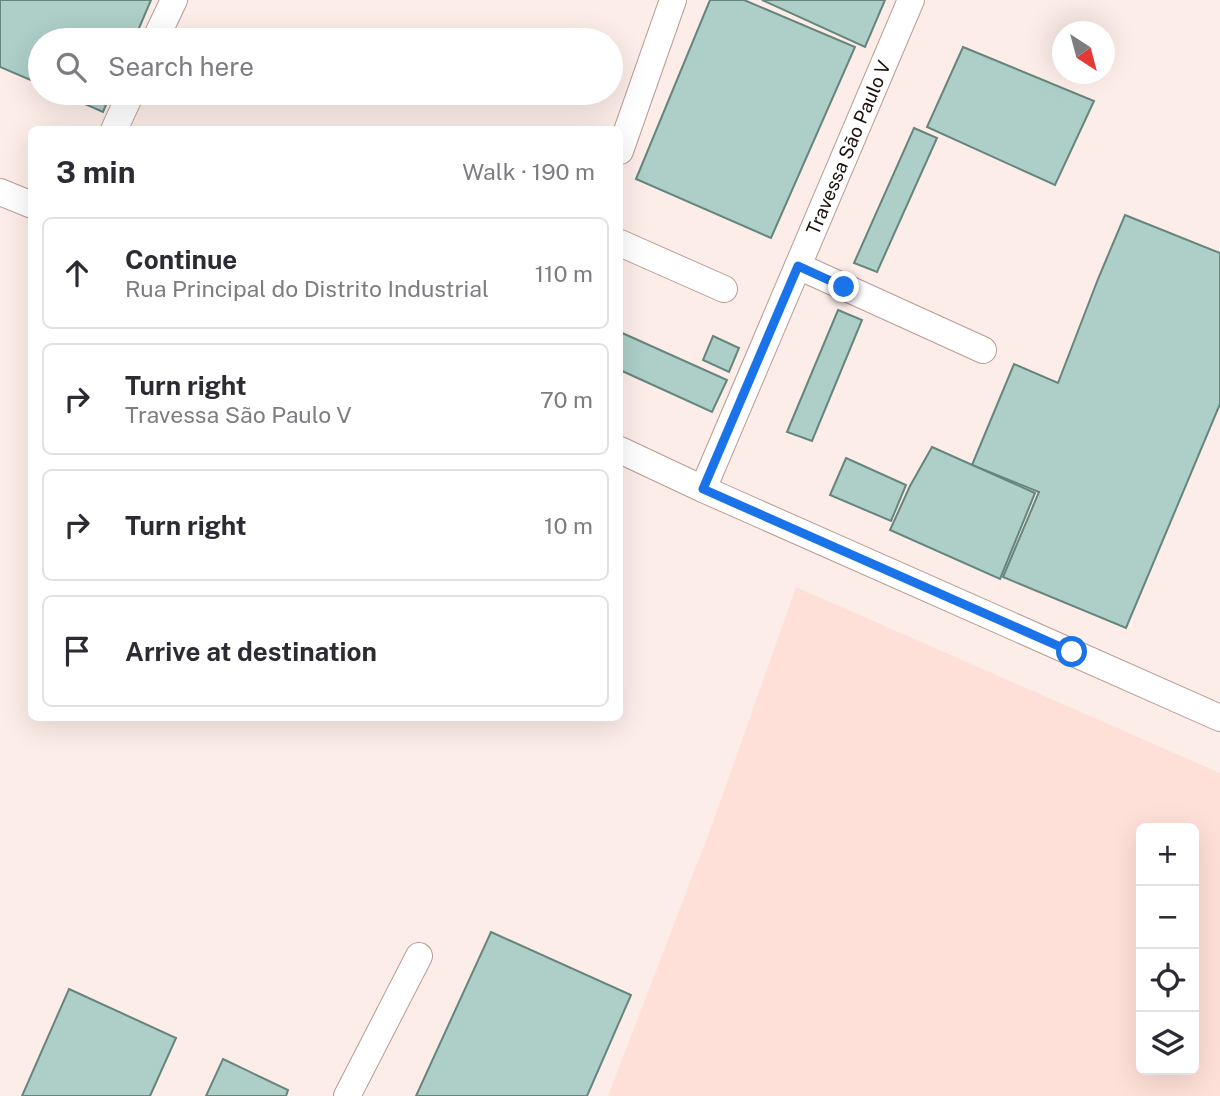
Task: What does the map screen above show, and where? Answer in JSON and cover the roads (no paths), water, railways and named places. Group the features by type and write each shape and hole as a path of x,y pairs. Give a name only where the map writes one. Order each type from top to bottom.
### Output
{"street":[{"path":"161,28 174,0"},
{"path":"623,142 673,0"},
{"name":"Travessa São Paulo V","path":"703,489 911,0"},
{"path":"116,126 125,105"},
{"path":"0,192 28,203"},
{"path":"623,244 724,289"},
{"path":"798,266 983,350"},
{"path":"623,451 1220,718"},
{"path":"347,1096 419,956"}]}
